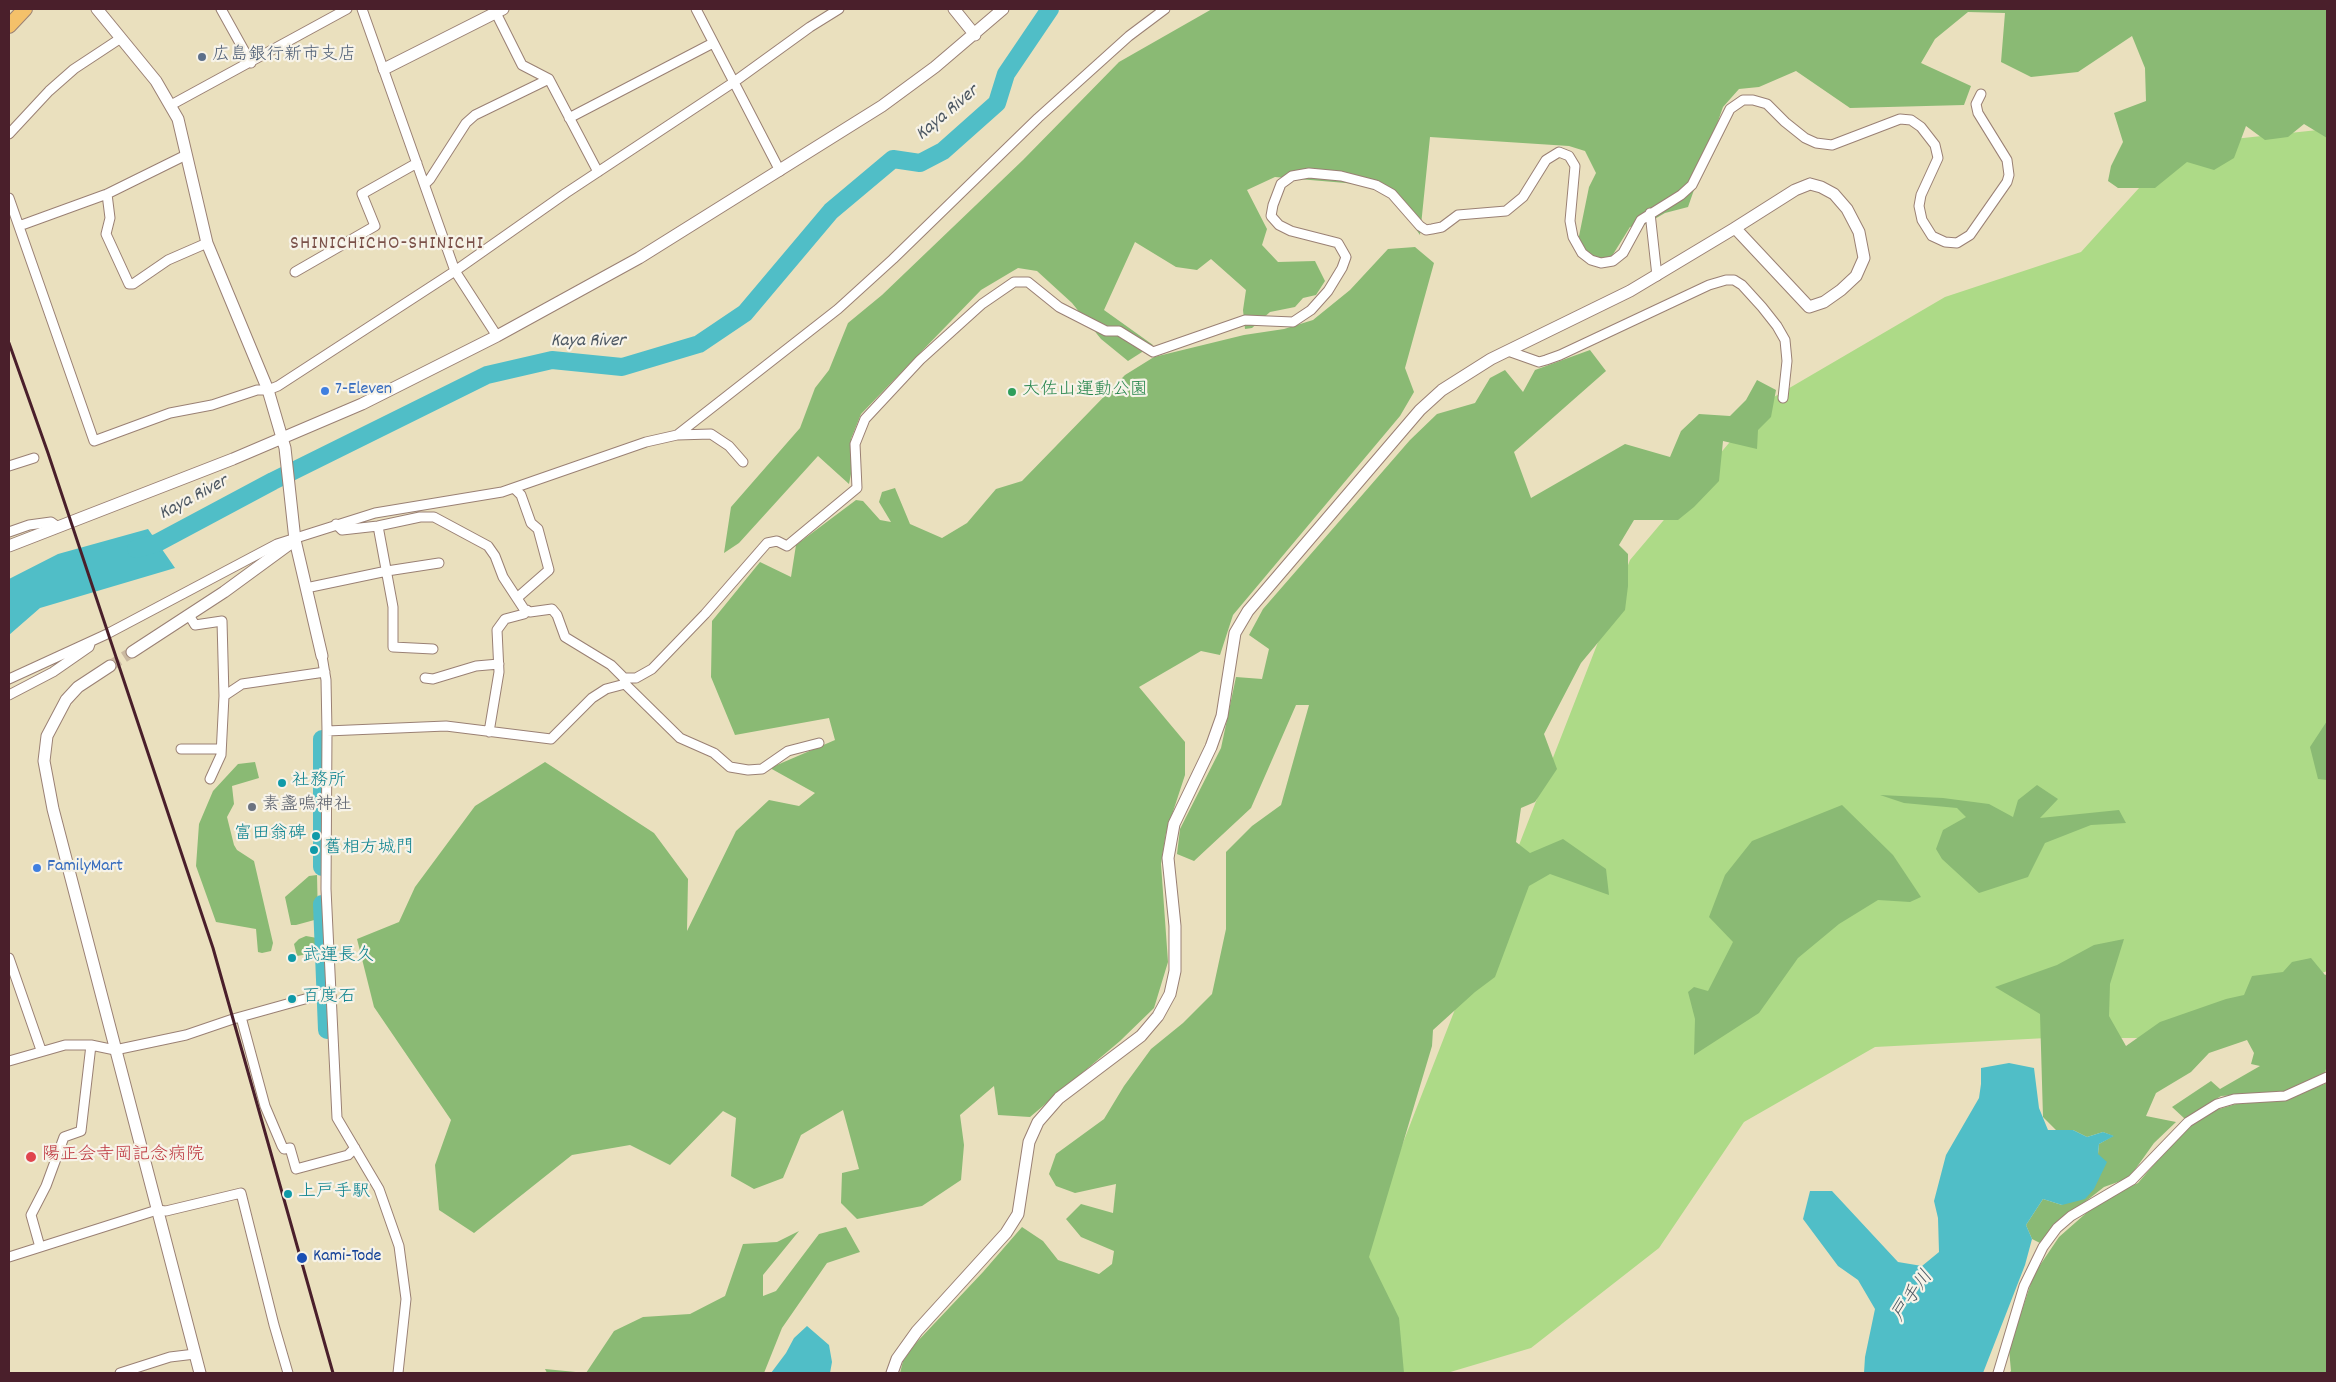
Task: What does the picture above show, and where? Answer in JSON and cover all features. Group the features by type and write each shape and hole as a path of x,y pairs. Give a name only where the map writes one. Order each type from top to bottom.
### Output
{"main road":[{"path":"9,26 21,10"}],"street":[{"path":"97,9 156,80 178,119 207,243 268,390 284,443 295,540 325,672 327,731 325,994 337,1091 337,1118 379,1189 400,1255 406,1298 398,1373"},
{"path":"220,9 251,63"},
{"path":"171,105 347,9"},
{"path":"362,9 455,271 497,336"},
{"path":"696,9 780,171"},
{"path":"9,198 94,441 170,414 212,405 257,390 268,390 312,365 455,271 839,9"},
{"path":"954,9 975,35"},
{"path":"9,546 234,459 284,443 497,336 639,258 882,106 975,35 1003,9"},
{"path":"677,436 838,309 893,259 1038,118 1129,36 1165,9"},
{"path":"384,70 498,10 522,65 549,78 598,172"},
{"path":"10,127 74,69 121,38"},
{"path":"570,118 714,43"},
{"path":"424,184 430,179 466,123 475,115 549,78"},
{"path":"327,731 446,726 550,740 592,698 606,689 636,678 652,669 705,614 766,543 777,541 787,546 857,488 855,444 866,419 920,360 982,304 1014,282 1028,282 1059,307 1106,331 1119,331 1153,352 1245,320 1293,322 1311,310 1328,291 1342,268 1346,257 1338,243 1291,231 1279,225 1271,216 1273,205 1282,184 1292,176 1309,172 1341,176 1376,186 1392,194 1420,226 1426,230 1432,230 1442,227 1458,215 1506,211 1523,197 1546,160 1559,152 1569,156 1575,166 1570,221 1573,237 1586,257 1601,263 1613,261 1623,254 1636,226 1692,185 1730,109 1743,100 1753,100 1767,104 1805,138 1832,145 1900,119 1910,120 1921,126 1935,145 1938,158 1921,195 1919,206 1922,220 1932,236 1945,242 1957,243 1970,235 2007,182 2009,175 2007,160 1978,113 1976,104 1981,94"},
{"path":"19,226 107,194 186,155"},
{"path":"295,272 375,226 362,194 417,163"},
{"path":"892,1373 897,1359 917,1331 1006,1233 1014,1221 1018,1214 1029,1142 1038,1122 1059,1098 1141,1036 1158,1016 1170,994 1175,971 1175,926 1168,858 1174,824 1211,748 1222,716 1235,634 1248,611 1420,410 1442,390 1508,351 1630,291 1795,190 1810,184 1834,194 1847,210 1859,232 1864,258 1861,268 1851,281 1824,302 1809,307 1735,228"},
{"path":"107,194 110,218 106,234 128,284 133,284 168,260 207,243"},
{"path":"1650,214 1657,276"},
{"path":"1508,351 1539,362 1546,360 1600,337 1709,285 1726,280 1734,280 1742,285 1762,307 1785,340 1787,361 1783,398"},
{"path":"9,679 150,612 277,544 295,540 336,524 375,513 502,492 646,442 677,436 711,434 729,446 743,462"},
{"path":"9,466 34,458"},
{"path":"514,488 520,495 531,523 538,529 549,570 517,598"},
{"path":"336,524 342,530 378,526 420,517 434,517 488,546 495,556 503,578 527,610 530,612 552,609 557,615 564,637 610,665 680,738 714,753 730,767 748,770 762,769 788,751 819,743"},
{"path":"9,532 29,525 51,522 58,527"},
{"path":"378,526 393,607 393,647 433,649"},
{"path":"132,652 224,592 295,540"},
{"path":"306,588 386,571 439,563"},
{"path":"488,732 497,688 499,664 497,630 504,619 524,614 527,610"},
{"path":"189,615 195,625 222,621 224,696 221,755 210,779"},
{"path":"9,695 53,672 89,647 90,641"},
{"path":"426,678 433,679 476,666 499,664"},
{"path":"110,666 78,687 66,700 47,736 44,760 53,809 200,1373"},
{"path":"224,696 242,684 325,672"},
{"path":"181,749 221,749"},
{"path":"9,958 41,1050"},
{"path":"9,1062 41,1050 65,1045 91,1045 115,1050 186,1035 241,1017 325,994"},
{"path":"241,1017 264,1106 284,1150 290,1148 296,1169 348,1155 355,1148"},
{"path":"40,1247 31,1215 46,1186 64,1137 81,1131 91,1045"},
{"path":"1998,1373 2024,1286 2043,1246 2057,1228 2071,1216 2132,1180 2188,1122 2217,1104 2234,1099 2285,1096 2327,1077"},
{"path":"9,1257 157,1210 166,1211 241,1193 288,1373"},
{"path":"120,1373 170,1357 195,1354"}],"green space":[{"path":"1212,9 2327,9 2327,138 2304,124 2288,137 2265,140 2246,126 2234,158 2214,170 2187,162 2155,188 2118,188 2108,181 2111,166 2123,142 2114,113 2146,101 2145,68 2132,36 2078,72 2031,77 2001,62 2005,13 1968,12 1935,39 1921,63 1971,86 1964,105 1850,108 1796,71 1759,87 1739,89 1723,107 1688,207 1665,213 1644,225 1630,227 1612,256 1595,266 1584,260 1578,241 1589,187 1596,173 1585,151 1569,146 1430,137 1420,235 1395,199 1369,185 1275,177 1247,190 1267,229 1262,245 1278,262 1315,261 1325,281 1316,295 1303,298 1295,307 1270,312 1252,328 1245,329 1243,310 1246,290 1211,259 1197,270 1176,267 1135,242 1104,310 1153,345 1128,361 1101,339 1072,303 1037,271 1018,268 981,290 861,414 851,439 852,469 849,484 818,456 739,543 724,553 731,507 800,428 815,388 829,370 848,323 882,295 1023,160 1119,62"},
{"path":"2327,129 2327,971 2165,1038 2047,1038 1875,1047 1744,1122 1659,1248 1531,1348 1447,1373 1382,1373 1355,1266 1630,560 1762,404 1945,297 2081,252 2178,145"},
{"path":"1415,247 1434,263 1405,368 1414,392 1400,416 1233,615 1220,655 1201,651 1139,687 1185,742 1185,775 1166,833 1161,864 1168,962 1154,1008 1120,1041 1030,1117 998,1115 994,1086 960,1115 964,1145 961,1180 922,1206 857,1219 841,1203 842,1173 859,1169 843,1110 801,1135 783,1178 754,1189 731,1176 736,1118 723,1111 670,1165 630,1145 572,1155 474,1233 439,1210 435,1165 451,1120 374,1007 357,939 399,922 415,887 475,806 545,762 654,833 688,879 687,931 736,831 769,800 799,806 815,793 770,768 835,740 829,718 735,735 711,677 712,621 760,562 791,577 796,545 856,500 863,501 880,520 891,522 879,502 882,492 895,488 910,524 942,538 967,523 996,489 1022,481 1125,375 1154,357 1244,335 1284,329 1313,320 1350,290 1388,249"},
{"path":"1590,350 1606,371 1514,452 1531,498 1625,444 1670,457 1681,431 1699,414 1730,416 1746,400 1757,380 1776,390 1771,417 1758,430 1757,449 1723,441 1719,481 1694,507 1678,520 1634,520 1619,545 1628,554 1628,586 1625,610 1581,663 1544,734 1557,769 1535,802 1521,808 1516,842 1530,853 1563,839 1606,869 1609,895 1550,874 1529,886 1495,977 1475,992 1433,1030 1432,1046 1369,1257 1399,1318 1404,1373 900,1373 903,1361 915,1344 983,1272 1022,1227 1043,1241 1058,1260 1099,1274 1112,1264 1114,1251 1081,1237 1066,1219 1081,1204 1113,1213 1116,1184 1075,1193 1056,1186 1049,1174 1056,1154 1104,1119 1124,1086 1151,1049 1183,1023 1212,994 1226,929 1226,852 1252,826 1281,805 1309,705 1296,705 1251,808 1194,861 1177,854 1180,829 1221,748 1236,677 1262,679 1269,649 1249,635 1263,609 1410,440 1437,414 1475,403 1490,378 1505,370 1523,392 1535,370"},
{"path":"2327,721 2327,780 2318,779 2310,747"},
{"path":"255,762 259,778 232,786 234,804 227,817 237,850 254,861 273,943 271,951 262,953 258,952 256,929 216,922 196,866 199,824 213,791 238,764"},
{"path":"2037,785 2058,799 2040,818 2119,810 2126,823 2091,825 2045,843 2028,877 1979,893 1942,859 1936,849 1943,830 1966,817 1957,808 1904,803 1880,795 1943,798 1989,804 2013,817 2018,800"},
{"path":"1842,805 1893,855 1921,897 1910,902 1878,900 1839,924 1798,958 1759,1013 1694,1055 1695,1019 1688,992 1694,987 1708,991 1733,942 1709,917 1725,875 1752,841"},
{"path":"317,875 318,919 291,925 285,897 309,876"},
{"path":"306,936 317,938 319,952 297,956 294,944"},
{"path":"2124,939 2110,984 2109,1016 2126,1046 2160,1022 2226,999 2244,995 2252,976 2283,972 2292,962 2311,958 2325,975 2327,974 2327,1064 2325,1074 2283,1092 2221,1096 2185,1119 2172,1107 2211,1081 2220,1089 2260,1066 2251,1064 2254,1053 2247,1040 2209,1053 2191,1072 2156,1093 2146,1116 2176,1122 2154,1143 2129,1178 2104,1187 2067,1216 2040,1243 2032,1239 2026,1225 2043,1199 2062,1205 2098,1154 2099,1144 2113,1136 2103,1132 2087,1137 2073,1130 2057,1131 2043,1117 2040,1014 1995,987 2057,965 2094,945"},
{"path":"2327,1083 2327,1373 2009,1373 2011,1371 2009,1349 2034,1274 2059,1237 2101,1200 2138,1183 2187,1126 2209,1112 2236,1104 2283,1100"},
{"path":"846,1227 860,1252 827,1263 782,1328 764,1373 586,1373 614,1331 643,1317 690,1314 725,1296 743,1244 777,1242 799,1231 763,1275 763,1296 776,1291 819,1234"},
{"path":"545,1369 586,1373 547,1373"}],"water":[{"path":"148,529 175,568 40,608 9,635 9,579 58,554"},
{"name":"戸手川","path":"2009,1063 2034,1068 2039,1108 2048,1130 2073,1130 2087,1137 2103,1132 2114,1136 2099,1144 2098,1154 2107,1162 2094,1189 2085,1199 2062,1205 2043,1199 2026,1225 2032,1239 2025,1265 1983,1373 1864,1373 1865,1357 1875,1309 1858,1280 1838,1266 1803,1219 1810,1191 1832,1191 1898,1262 1922,1266 1939,1252 1938,1218 1934,1201 1946,1155 1979,1098 1981,1068"},
{"path":"807,1326 829,1345 832,1362 830,1373 771,1373 786,1353 794,1338"}],"waterway":[{"name":"Kaya River","path":"136,549 157,543 273,481 487,375 552,360 622,367 699,344 745,313 831,211 893,159 920,163 943,151 997,103 1006,74 1050,9"},
{"path":"322,739 322,867"},
{"path":"322,904 327,1030"}],"tunnel":[{"path":"110,666 132,652"}],"railway":[{"path":"9,343 48,453 213,948 333,1373"}],"place":[{"name":"広島銀行新市支店","path":"202,57"},
{"name":"7-Eleven","path":"325,391"},
{"name":"大佐山運動公園","path":"1012,392"},
{"name":"社務所","path":"282,783"},
{"name":"素盞嗚神社","path":"252,807"},
{"name":"富田翁碑","path":"316,836"},
{"name":"舊相方城門","path":"314,850"},
{"name":"FamilyMart","path":"37,868"},
{"name":"武運長久","path":"292,958"},
{"name":"百度石","path":"292,999"},
{"name":"陽正会寺岡記念病院","path":"31,1157"},
{"name":"上戸手駅","path":"288,1194"},
{"name":"Kami-Tode","path":"302,1258"}],"district":[{"name":"SHINICHICHO-SHINICHI","path":"387,245"}]}
